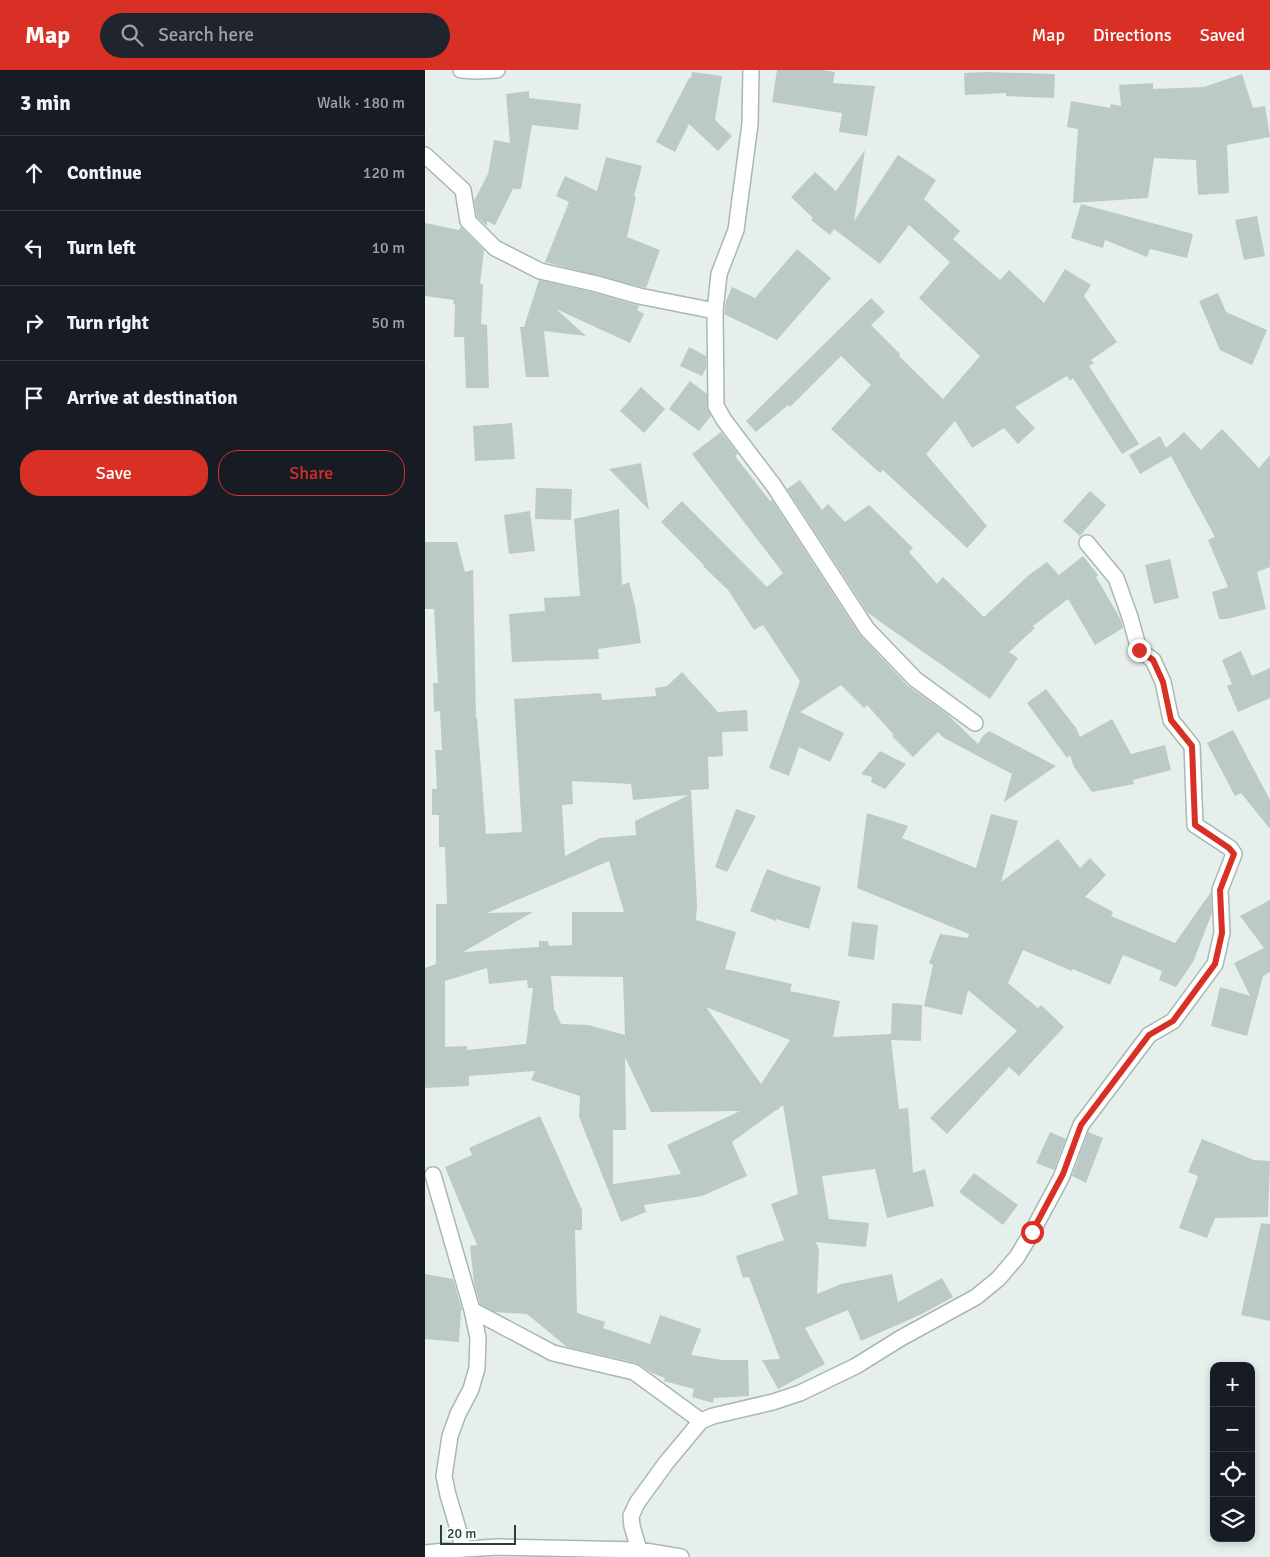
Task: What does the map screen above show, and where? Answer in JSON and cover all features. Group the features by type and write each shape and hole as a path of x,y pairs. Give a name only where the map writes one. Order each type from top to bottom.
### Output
{"street":[{"path":"461,70 497,70"},
{"path":"751,70 750,124 736,230 719,274 715,311 716,406 724,420 774,486 867,629 915,679 975,723"},
{"path":"425,155 463,190 468,221 495,248 540,271 639,296 715,311"},
{"path":"639,1550 631,1516 637,1503 666,1463 701,1421 713,1416 773,1402 800,1393 848,1370 977,1297 998,1279 1017,1257 1057,1186 1081,1125 1149,1035 1173,1021 1215,964 1222,933 1220,890 1234,854 1229,848 1195,825 1192,746 1171,720 1163,682 1153,660 1139,650 1116,578 1087,543"},
{"path":"433,1175 472,1310 478,1338 477,1368 471,1389 458,1414 450,1436 443,1476 464,1549"},
{"path":"472,1310 553,1353 634,1372 701,1421"},
{"path":"425,1554 498,1547 639,1550 681,1557"}],"building":[{"path":"777,70 822,70 835,72 833,83 875,86 867,136 839,132 842,113 772,102"},
{"path":"692,72 722,76 715,120 732,136 718,151 689,124 675,152 656,142 689,78 691,78"},
{"path":"964,73 1055,74 1054,98 1006,96 1006,93 965,95"},
{"path":"1242,74 1253,108 1265,106 1270,137 1227,145 1229,193 1198,195 1196,160 1154,158 1148,198 1073,203 1078,129 1067,127 1071,101 1110,108 1111,104 1121,106 1119,85 1153,83 1153,89 1204,87"},
{"path":"529,91 529,98 581,104 578,130 532,125 521,189 514,189 514,187 495,225 487,221 487,226 477,217 474,201 488,174 494,140 510,143 506,94"},
{"path":"865,150 854,221 898,155 936,180 924,199 960,231 953,239 1000,280 1009,270 1044,303 1065,269 1091,285 1084,296 1117,342 1091,360 1094,363 1089,366 1139,444 1122,454 1073,378 1070,381 1067,376 1015,407 1035,428 1018,444 1004,428 972,448 955,421 926,454 987,526 967,548 883,470 880,473 831,429 871,385 841,356 790,407 788,405 756,432 746,421 871,298 885,312 871,325 900,354 899,356 943,399 980,356 919,298 950,262 909,225 880,264 834,229 830,235 811,220 813,218 791,197 815,172 836,191"},
{"path":"606,157 642,166 634,196 636,197 627,237 660,250 646,288 545,262 569,202 556,196 565,176 597,191"},
{"path":"1081,204 1193,234 1187,258 1150,249 1147,257 1105,240 1103,248 1071,238"},
{"path":"1257,216 1265,256 1244,260 1235,220"},
{"path":"425,223 459,230 461,227 484,250 480,284 483,284 481,324 487,325 489,388 466,388 464,337 454,337 454,300 425,296"},
{"path":"797,249 831,278 777,340 724,314 726,301 732,287 755,298"},
{"path":"539,280 595,293 639,306 637,310 644,314 630,343 556,309 586,336 544,331 549,377 526,377 520,327 524,327"},
{"path":"1218,293 1226,312 1267,330 1252,365 1220,350 1199,301"},
{"path":"689,347 706,356 706,368 702,376 680,366"},
{"path":"690,381 707,394 707,407 711,416 699,431 669,409"},
{"path":"641,387 665,409 644,433 620,411"},
{"path":"512,423 515,459 475,461 473,426"},
{"path":"1222,429 1259,468 1270,455 1270,567 1257,572 1266,609 1227,619 1219,619 1212,592 1228,587 1208,540 1215,537 1171,456 1140,474 1129,455 1160,436 1166,448 1184,432 1201,450"},
{"path":"721,432 738,454 735,456 770,501 772,500 859,634 908,686 947,714 978,744 989,731 1056,766 1004,802 1012,774 944,738 938,732 913,757 892,736 894,735 867,705 864,708 841,685 800,712 844,733 830,762 799,747 789,776 769,768 800,681 763,625 754,630 728,590 661,522 682,501 767,587 783,573 692,454"},
{"path":"641,463 649,510 609,469"},
{"path":"800,480 822,510 828,504 845,522 869,505 913,548 909,552 937,584 943,577 984,617 1030,574 1047,562 1059,575 1083,556 1098,575 1096,577 1121,620 1123,628 1095,645 1068,599 1033,626 1035,628 1009,652 1018,658 990,699 868,613 787,489"},
{"path":"536,488 572,489 571,520 535,519"},
{"path":"1090,491 1106,505 1080,536 1063,521"},
{"path":"619,509 622,585 629,582 641,643 598,649 599,659 512,662 509,614 545,611 544,598 580,596 574,519"},
{"path":"530,511 535,551 509,554 504,515"},
{"path":"425,542 457,542 465,572 473,570 476,718 486,834 522,832 514,699 601,693 602,700 656,696 655,688 667,686 682,672 718,712 747,710 748,731 722,732 723,756 708,757 709,789 691,790 697,905 696,920 736,932 725,969 792,984 790,991 840,1001 833,1037 891,1034 891,1036 892,1003 922,1005 921,1041 891,1040 899,1109 908,1108 913,1173 925,1169 934,1206 887,1218 875,1169 822,1176 829,1219 869,1223 866,1247 816,1242 819,1249 817,1294 841,1284 892,1274 898,1302 942,1278 953,1297 922,1314 861,1341 848,1310 805,1328 825,1364 778,1389 762,1360 780,1359 749,1277 743,1278 736,1256 784,1240 771,1204 798,1194 783,1105 779,1110 776,1110 732,1142 747,1176 702,1196 644,1205 646,1212 621,1222 579,1117 580,1096 531,1080 535,1071 469,1076 469,1086 425,1088 425,968 436,964 436,904 447,904 445,847 439,847 439,815 432,815 432,789 437,789 435,750 442,750 440,711 434,712 433,683 438,683 434,609 425,609","holes":["572,781 631,784 633,800 689,795 635,821 636,835 600,838 565,856 562,805 573,804","609,861 624,912 572,912 572,945 549,946 548,941 539,941 539,947 463,952 533,912 487,913","487,968 489,984 527,980 528,988 533,988 526,1044 467,1050 467,1046 445,1047 445,981","551,976 623,977 625,1035 588,1025 561,1024 554,1009","706,1007 790,1040 761,1084","625,1057 651,1112 740,1111 667,1145 681,1174 613,1184 613,1130 626,1130"]},
{"path":"1170,559 1179,598 1154,604 1145,565"},
{"path":"1241,651 1252,676 1270,668 1270,698 1238,712 1227,686 1232,684 1222,660"},
{"path":"1046,689 1076,728 1080,737 1112,719 1131,754 1165,745 1171,770 1133,780 1134,784 1092,792 1074,767 1070,755 1067,758 1027,703"},
{"path":"1233,730 1270,800 1270,829 1241,793 1235,796 1207,743"},
{"path":"880,751 906,764 885,789 871,782 872,777 861,774"},
{"path":"736,809 756,816 727,872 715,867"},
{"path":"867,813 908,826 902,838 976,868 991,814 1018,821 1001,882 1058,839 1080,868 1090,858 1106,875 1085,897 1113,912 1111,916 1175,943 1211,892 1212,913 1193,962 1176,987 1159,980 1162,971 1123,955 1110,985 1023,950 1008,983 1038,1008 1041,1005 1064,1027 1019,1076 1009,1067 947,1134 930,1118 1017,1031 968,990 962,1015 924,1006 933,965 929,963 940,934 968,938 969,934 857,888"},
{"path":"767,869 821,887 809,929 776,919 776,921 750,911"},
{"path":"1270,900 1270,972 1263,976 1247,1036 1211,1026 1220,987 1250,996 1234,963 1264,948 1240,916"},
{"path":"852,922 878,925 874,960 848,956"},
{"path":"540,1116 582,1210 582,1230 575,1230 577,1313 605,1322 603,1328 650,1344 660,1315 701,1329 691,1355 722,1360 748,1360 749,1396 714,1398 713,1403 692,1397 694,1389 664,1381 665,1378 652,1373 637,1363 567,1347 527,1314 495,1312 480,1304 474,1283 470,1246 477,1245 445,1167 472,1155 469,1148"},
{"path":"1050,1132 1066,1139 1054,1170 1036,1163"},
{"path":"1088,1132 1103,1138 1086,1183 1072,1176"},
{"path":"1202,1139 1254,1160 1270,1161 1268,1217 1215,1218 1207,1238 1179,1228 1198,1176 1188,1172"},
{"path":"974,1173 1018,1205 1003,1225 959,1192"},
{"path":"1261,1223 1270,1224 1270,1321 1241,1315"},
{"path":"425,1274 453,1279 462,1310 459,1342 425,1339"}],"route":[{"path":"1032,1232 1063,1174 1081,1125 1149,1035 1173,1021 1215,964 1222,933 1220,890 1234,854 1229,848 1195,825 1192,746 1171,720 1163,682 1153,660 1139,650"}]}
